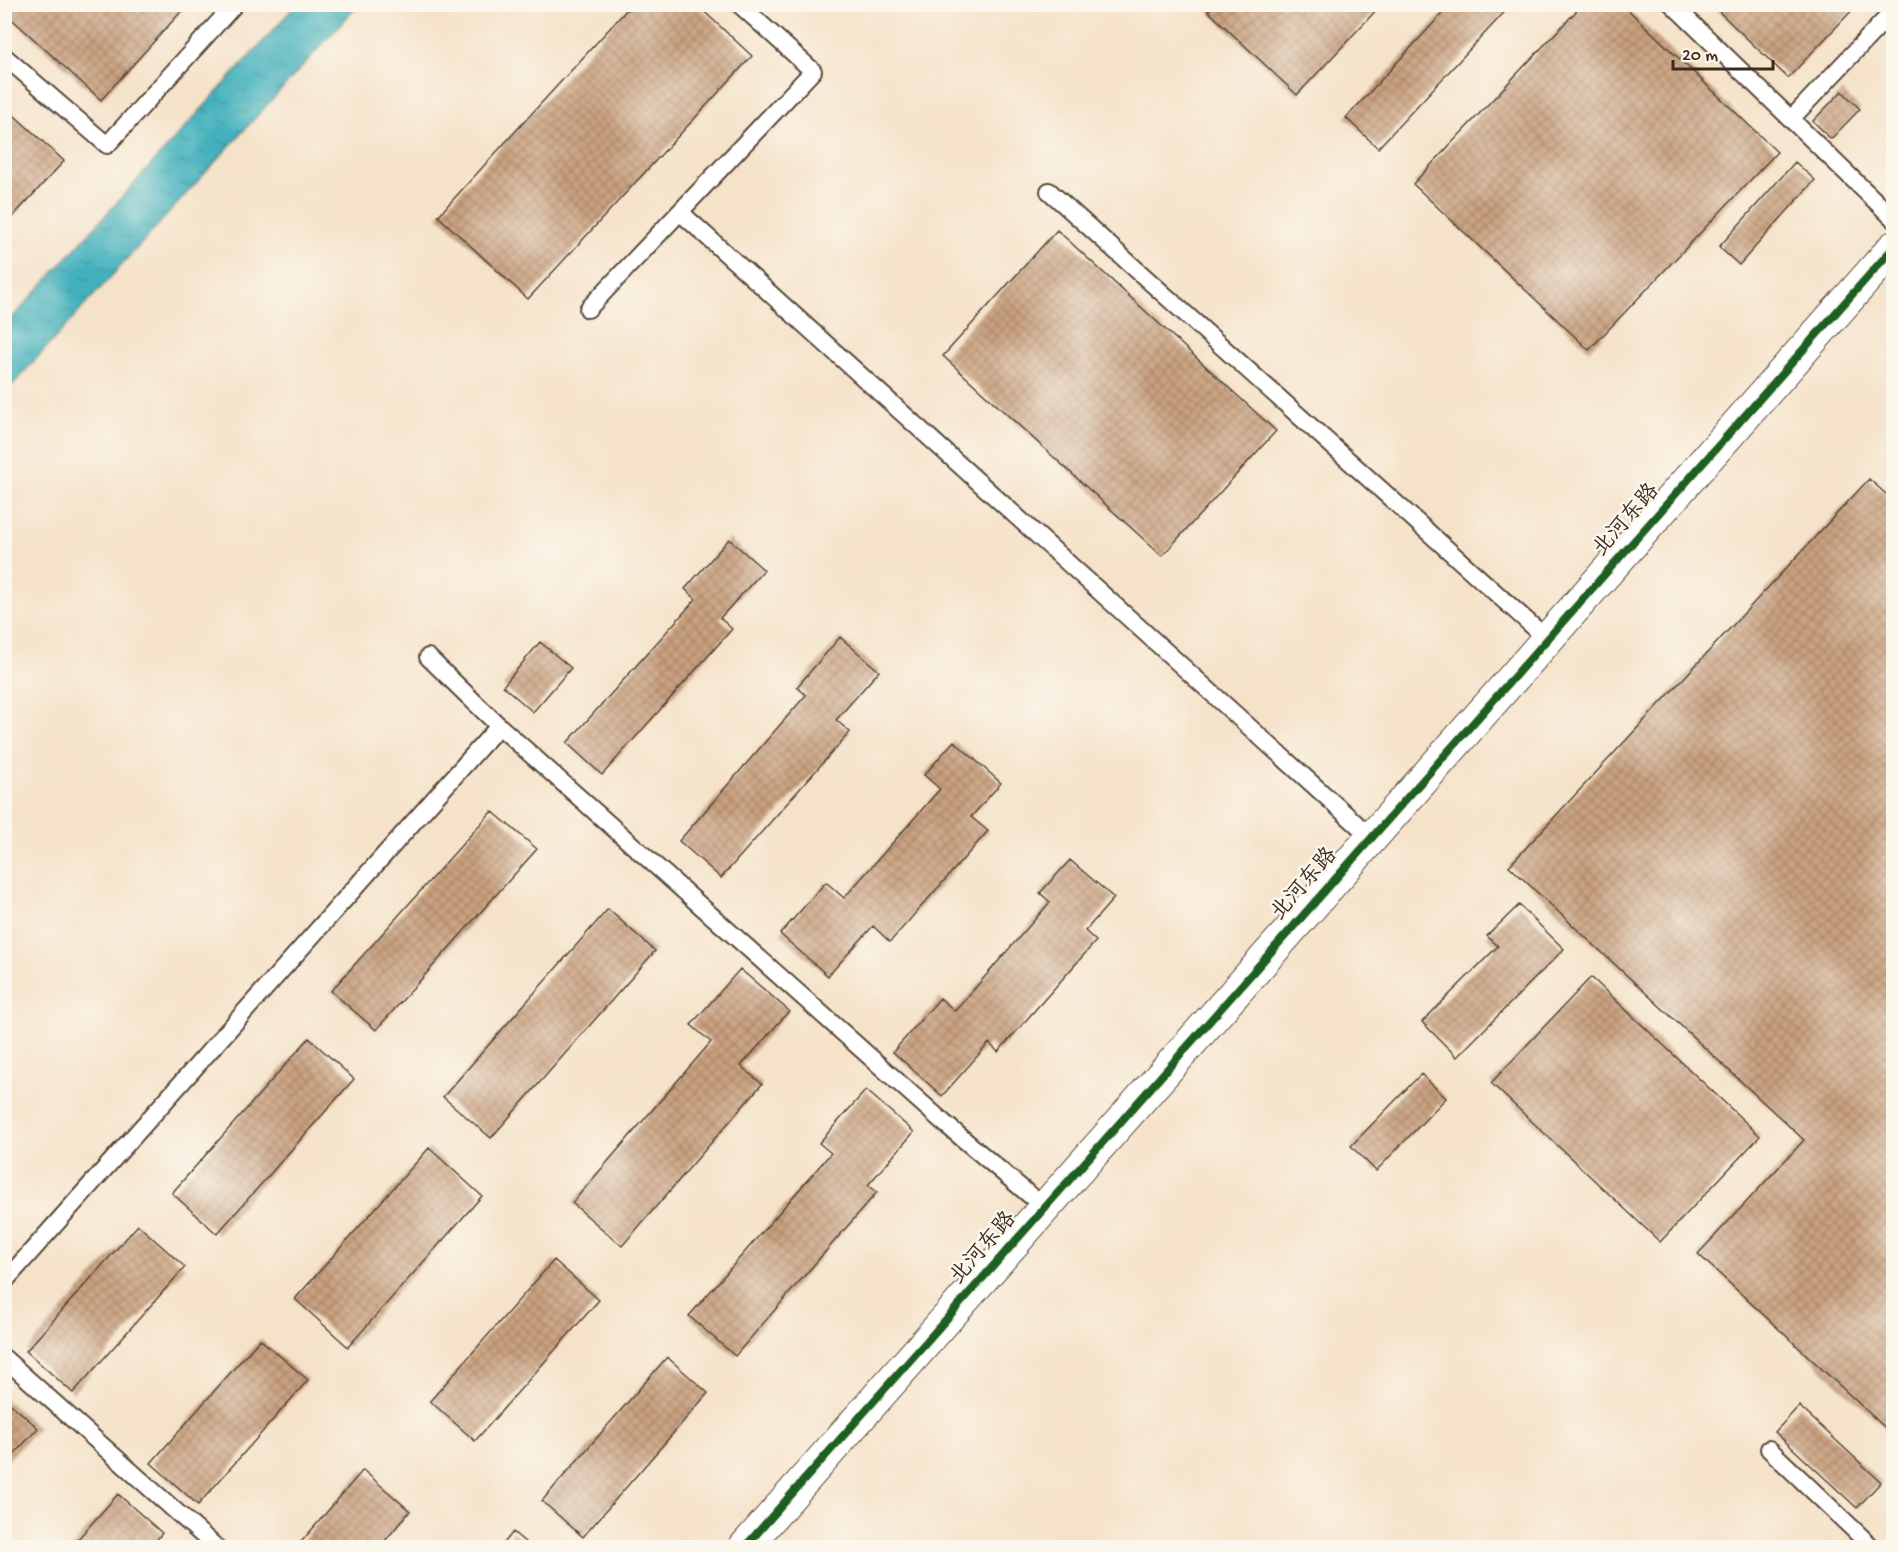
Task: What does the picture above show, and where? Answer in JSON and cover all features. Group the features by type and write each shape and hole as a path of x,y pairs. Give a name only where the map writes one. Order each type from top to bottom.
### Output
{"street":[{"name":"北河东路","path":"744,1548 1893,247"}],"lane":[{"path":"4,56 107,145 235,4"},
{"path":"588,309 813,71 739,4"},
{"path":"1672,4 1792,118 1893,219"},
{"path":"1792,118 1893,10"},
{"path":"1049,191 1547,639"},
{"path":"680,212 1372,837"},
{"path":"428,657 500,726 943,1122 1045,1208"},
{"path":"4,1282 500,726"},
{"path":"4,1358 217,1548"},
{"path":"1769,1449 1873,1547"}],"water":[{"path":"296,5 358,5 5,393 5,326"}],"building":[{"path":"4,4 188,4 101,100 4,12"},
{"path":"632,4 696,4 752,56 528,299 438,216"},
{"path":"1215,4 1382,4 1297,95 1208,11"},
{"path":"1451,4 1512,4 1378,148 1346,118"},
{"path":"1583,4 1622,4 1777,152 1589,350 1413,184"},
{"path":"1711,4 1858,4 1788,78"},
{"path":"1842,91 1860,109 1831,139 1813,121"},
{"path":"4,106 64,161 4,226"},
{"path":"1795,162 1815,180 1739,265 1719,247"},
{"path":"1057,230 1276,431 1162,556 943,356"},
{"path":"1869,479 1894,501 1894,1436 1698,1254 1804,1140 1509,866"},
{"path":"729,539 764,570 720,618 732,629 602,775 567,743 696,599 685,589"},
{"path":"840,637 879,671 836,720 850,732 721,878 679,841 806,695 797,687"},
{"path":"540,642 571,668 533,712 503,686"},
{"path":"954,741 1001,783 971,817 988,831 890,942 873,926 828,976 780,934 826,882 844,898 940,789 924,775"},
{"path":"492,811 537,849 376,1030 331,991"},
{"path":"1070,860 1114,898 1085,931 1096,941 998,1052 989,1043 942,1096 893,1052 940,998 955,1011 1050,902 1040,893"},
{"path":"1519,905 1564,949 1457,1057 1422,1022 1498,946 1487,936"},
{"path":"608,909 655,951 491,1138 443,1097"},
{"path":"740,969 789,1011 741,1066 762,1084 622,1246 572,1203 711,1042 691,1025"},
{"path":"1591,977 1760,1136 1660,1242 1491,1083"},
{"path":"309,1038 354,1079 217,1234 172,1193"},
{"path":"1421,1074 1446,1098 1376,1171 1351,1146"},
{"path":"866,1090 914,1132 868,1185 877,1192 735,1356 689,1316 831,1153 819,1143"},
{"path":"429,1148 482,1196 348,1347 295,1299"},
{"path":"138,1225 185,1267 73,1393 26,1351"},
{"path":"554,1260 599,1300 475,1441 430,1401"},
{"path":"260,1339 308,1380 198,1505 151,1463"},
{"path":"667,1357 708,1393 583,1537 542,1501"},
{"path":"4,1398 38,1428 4,1465"},
{"path":"1799,1406 1881,1482 1857,1508 1775,1432"},
{"path":"363,1470 410,1511 379,1548 296,1548"},
{"path":"118,1494 162,1533 150,1548 70,1548"},
{"path":"513,1532 532,1548 500,1548"}],"cycle path":[{"path":"744,1548 1894,247"}]}
